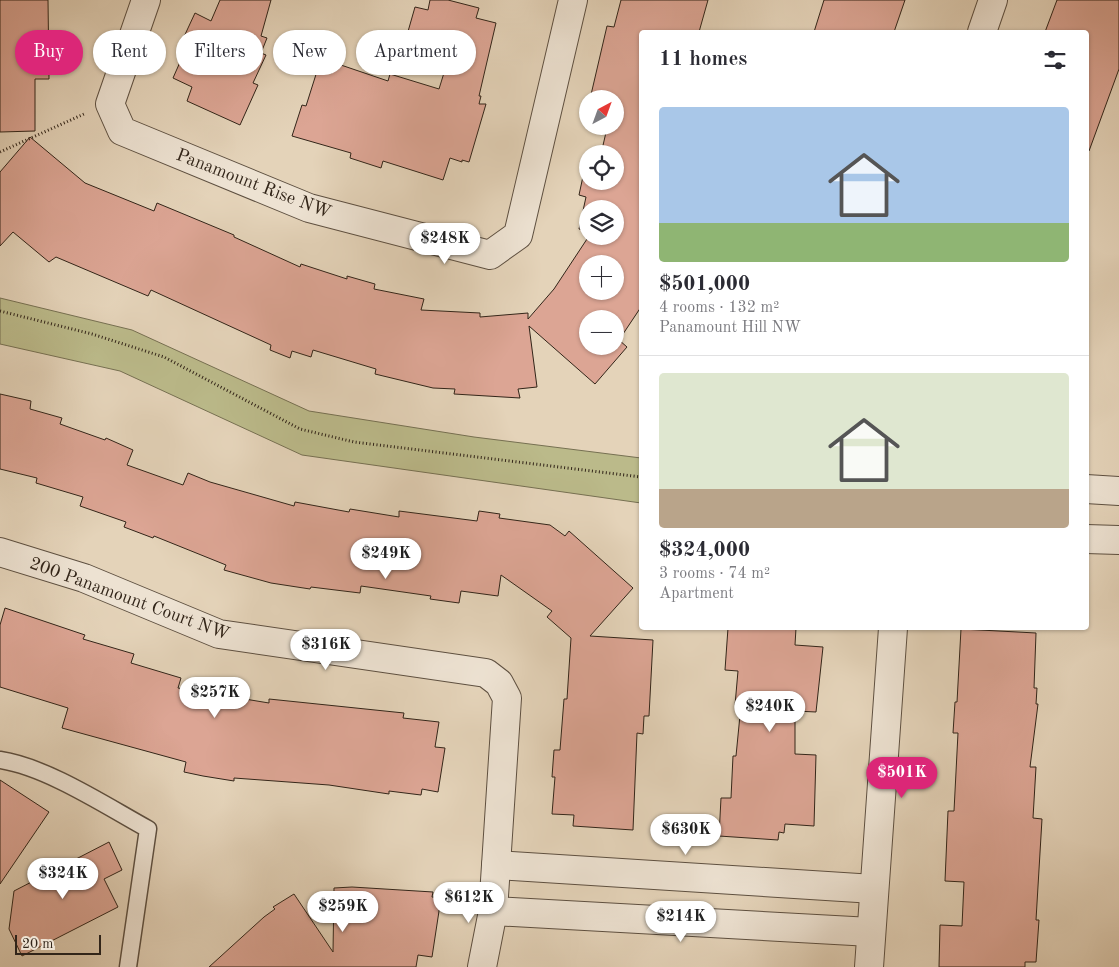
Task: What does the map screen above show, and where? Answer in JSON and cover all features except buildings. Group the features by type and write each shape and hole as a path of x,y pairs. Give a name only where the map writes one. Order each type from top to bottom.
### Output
{"street":[{"path":"110,104 146,0"},
{"name":"Panamount Rise NW","path":"110,104 122,131 309,208 490,255 518,235 573,0"},
{"path":"983,30 994,0"},
{"path":"1089,489 1119,491"},
{"path":"1089,539 1119,540"},
{"name":"200 Panamount Court NW","path":"0,552 84,578 219,634 486,674 499,683 507,698 494,888 482,967"},
{"path":"869,967 893,630"},
{"path":"494,888 874,889"},
{"path":"494,888 871,932"}],"lane":[{"path":"0,760 18,763 43,774 148,829 128,967"}],"path":[{"path":"0,152 110,104"},
{"path":"0,311 92,334 164,356 300,429 354,442 639,477"}],"shaded area":[{"path":"0,298 132,330 309,411 474,437 639,458 639,503 302,455 120,371 0,344"}]}
